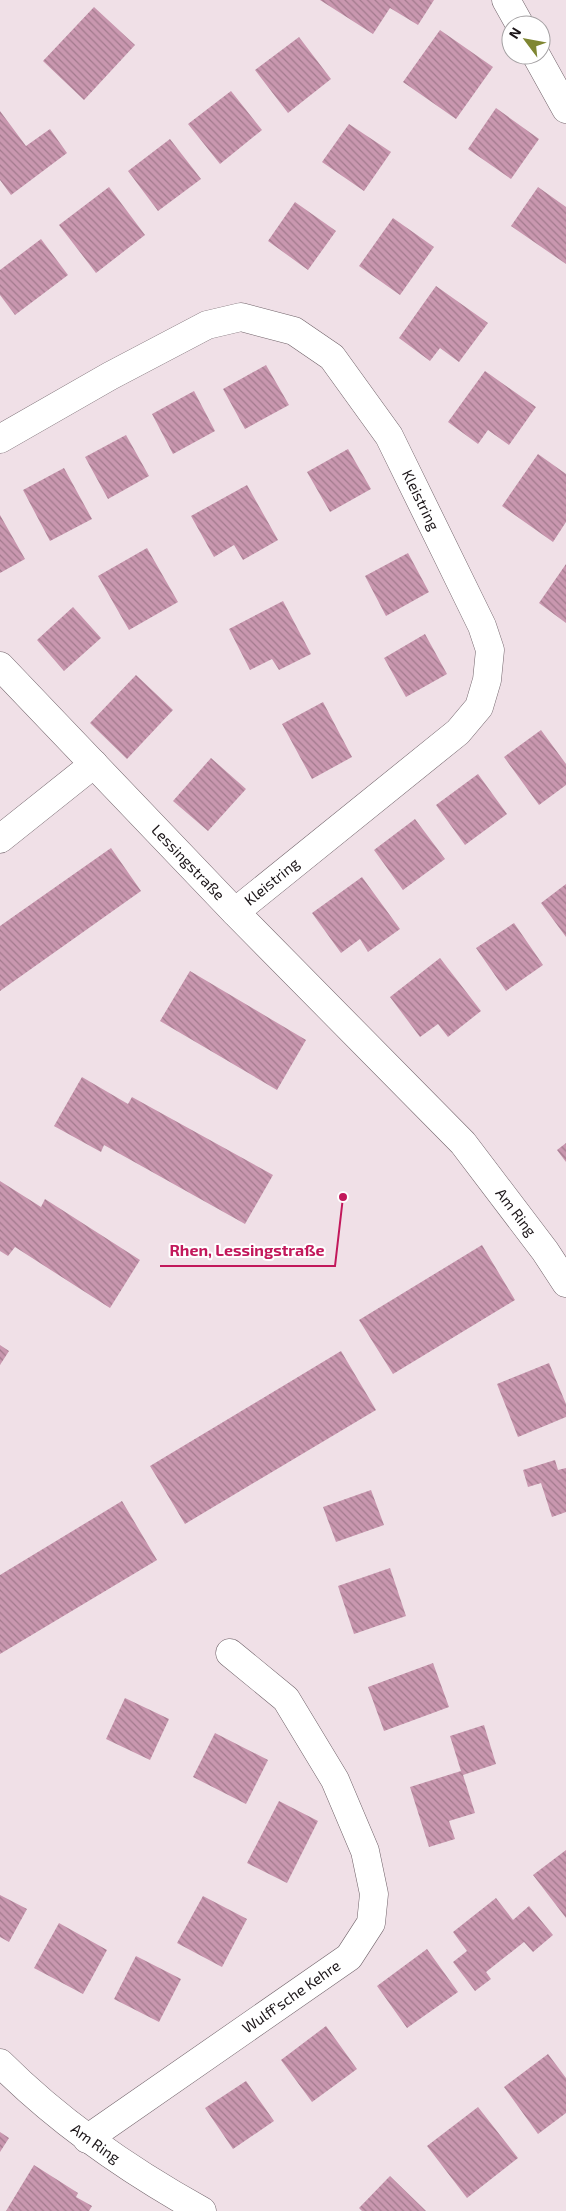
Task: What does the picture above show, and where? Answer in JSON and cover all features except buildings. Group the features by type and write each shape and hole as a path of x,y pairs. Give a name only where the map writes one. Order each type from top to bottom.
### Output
{"street":[{"path":"506,0 514,15"},
{"path":"542,65 566,109"},
{"name":"Kleistring","path":"0,439 110,376 206,325 241,317 294,331 332,357 389,436 482,626 490,650 487,680 478,707 458,732 235,912"},
{"name":"Lessingstraße","path":"0,666 235,912 463,1143"},
{"path":"0,839 94,764"},
{"name":"Am Ring","path":"463,1143 545,1251 566,1283"},
{"name":"Wulff'sche Kehre","path":"87,2139 349,1957 372,1922 374,1894 365,1851 335,1780 286,1699 230,1652"},
{"name":"Am Ring","path":"0,2063 27,2090 87,2139 147,2180 202,2211"}],"place":[{"name":"Rhen, Lessingstraße","path":"343,1197"}]}
